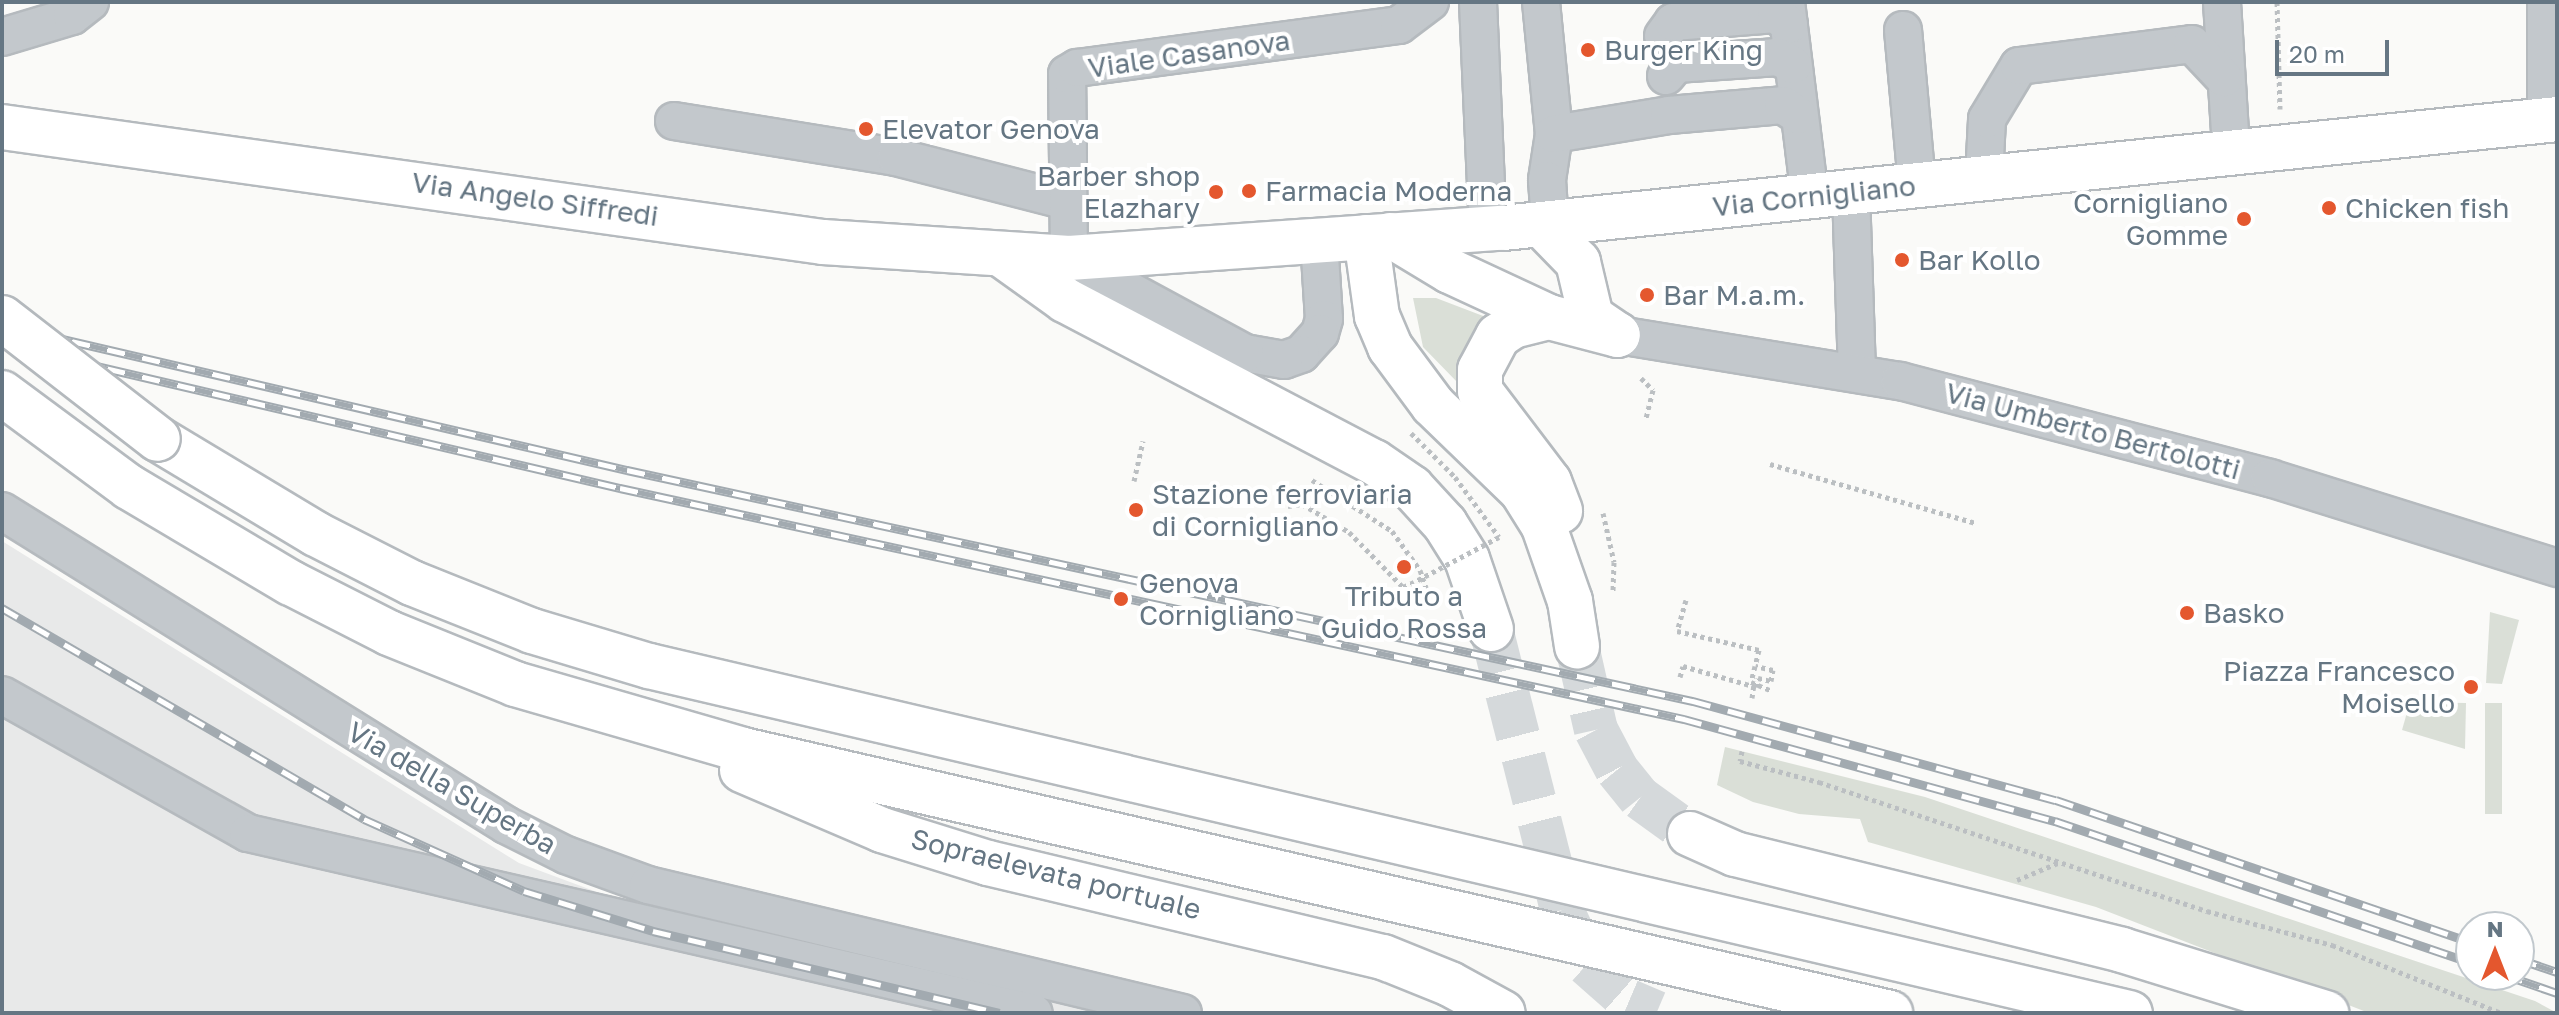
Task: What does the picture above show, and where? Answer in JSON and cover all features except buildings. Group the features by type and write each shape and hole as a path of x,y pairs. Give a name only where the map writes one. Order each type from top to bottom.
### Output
{"main road":[{"name":"Via Cornigliano","path":"1069,258 1488,229 2231,150 2552,120"},
{"name":"Via Angelo Siffredi","path":"2,127 823,242 1005,257 1069,258"},
{"path":"1545,223 1578,262 1591,317 1626,354"},
{"path":"1577,646 1570,601 1553,547 1522,491 1433,405 1390,347 1377,316 1378,236 1626,354"},
{"path":"1005,257 1065,300 1374,462 1412,488 1445,524 1467,559 1491,629"},
{"path":"1549,317 1513,326 1498,336 1480,370 1480,391 1549,482 1570,559 1570,601"},
{"path":"2,318 158,439 316,534 412,583 532,631 649,666 2130,1013"},
{"path":"2,393 129,487 291,583 389,633 501,679 614,716 743,750 1890,1013"},
{"name":"Sopraelevata portuale","path":"614,716 882,830 988,863 1383,957 1450,984 1503,1013"},
{"path":"1690,834 1735,854 2122,950 2326,1013"}],"street":[{"path":"2,37 72,16 90,2"},
{"name":"Viale Casanova","path":"1069,258 1064,85 1067,74 1077,68 1399,25 1430,2"},
{"path":"1478,2 1488,229"},
{"path":"1541,2 1554,134 1545,223"},
{"path":"2222,2 2224,78 2231,150"},
{"path":"1669,115 1662,19 1673,22 1787,14 1798,115 1830,195 1857,373"},
{"path":"2550,21 2552,120"},
{"path":"1903,30 1917,185"},
{"path":"1984,177 1987,119 2019,66 2192,44 2224,78"},
{"path":"1666,76 1676,64 1778,57 1793,65"},
{"path":"1554,134 1669,115 1783,105 1798,115"},
{"path":"674,121 896,157 1067,201"},
{"path":"1069,258 1245,353 1284,360 1313,345 1324,319 1319,240"},
{"name":"Via Umberto Bertolotti","path":"1626,354 1857,373 1900,381 2270,478 2557,568"},
{"name":"Via della Superba","path":"2,511 506,825 622,877 1183,1013"},
{"path":"2,695 248,833 1034,1013"}],"path":[{"path":"2277,2 2282,145"},
{"path":"1626,354 1653,390 1646,418"},
{"path":"1288,506 1302,504 1349,532 1403,587 1499,537 1455,477 1411,433"},
{"path":"1134,481 1143,441"},
{"path":"1770,464 1976,523"},
{"path":"1686,600 1677,631 1759,650 1752,698"},
{"path":"1680,677 1683,666 1756,683 1770,690"},
{"path":"1755,666 1773,670 1771,681 1756,683"},
{"path":"1742,751 1740,761 1819,782 2207,911 2332,945 2501,1013"}],"shaded area":[{"path":"1413,298 1436,298 1491,319 1473,334 1458,383 1423,347"},
{"path":"2,541 519,863 605,895 1117,1013 2,1013"},
{"path":"2490,612 2519,620 2502,684 2486,683"},
{"path":"2410,702 2466,703 2465,749 2402,730"},
{"path":"2485,703 2502,703 2502,814 2485,814"},
{"path":"1725,747 1925,797 2455,974 2455,991 2505,991 2535,1001 2557,1013 2369,1013 2096,907 1868,842 1860,819 1799,814 1753,802 1717,785"}],"tunnel":[{"path":"1491,629 1562,910 1587,964 1629,1001 1657,1013"},
{"path":"1577,646 1596,730 1617,770 1640,798 1690,834"}],"railway":[{"path":"2,325 627,470 1693,701 2056,800 2455,937"},
{"path":"2,344 620,488 1684,719 2055,821 2455,958"},
{"path":"2,608 364,819 524,891 653,931 999,1013"},
{"path":"2535,964 2557,972"},
{"path":"2535,985 2557,993"}],"place":[{"name":"Burger King","path":"1588,50"},
{"name":"Elevator Genova","path":"866,129"},
{"name":"Farmacia Moderna","path":"1249,191"},
{"name":"Barber shop Elazhary","path":"1216,192"},
{"name":"Chicken fish","path":"2329,208"},
{"name":"Cornigliano Gomme","path":"2244,219"},
{"name":"Bar Kollo","path":"1902,260"},
{"name":"Bar M.a.m.","path":"1647,295"},
{"name":"Stazione ferroviaria di Cornigliano","path":"1136,510"},
{"name":"Tributo a Guido Rossa","path":"1404,567"},
{"name":"Genova Cornigliano","path":"1121,599"},
{"name":"Basko","path":"2187,613"},
{"name":"Piazza Francesco Moisello","path":"2471,687"}]}
